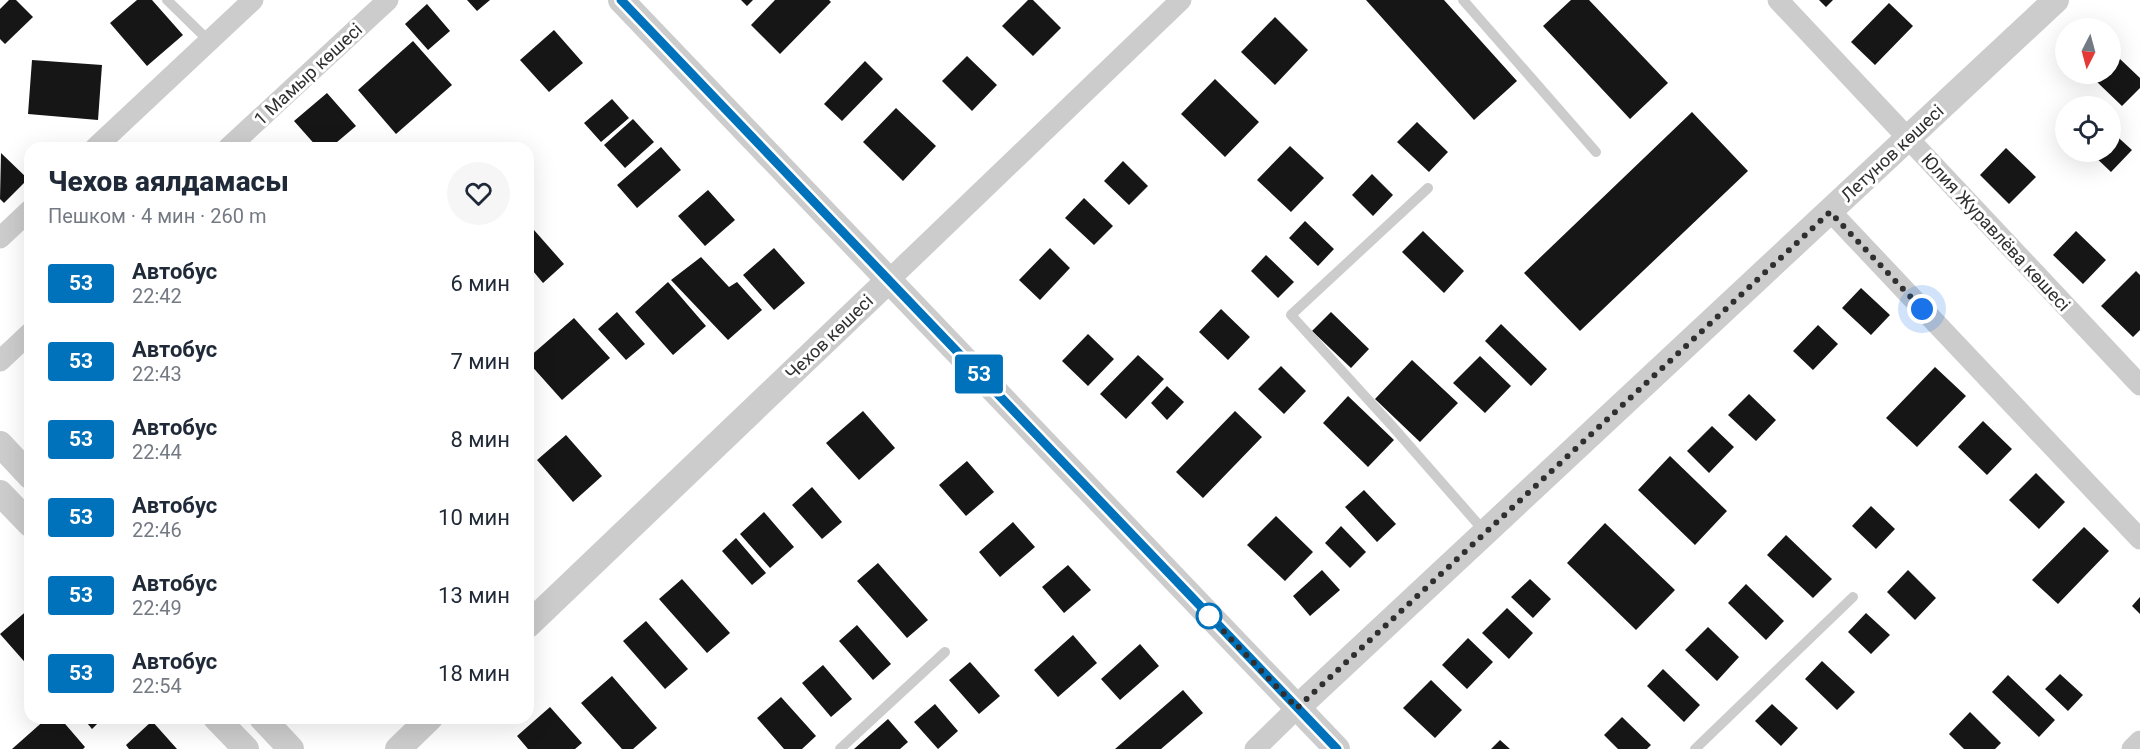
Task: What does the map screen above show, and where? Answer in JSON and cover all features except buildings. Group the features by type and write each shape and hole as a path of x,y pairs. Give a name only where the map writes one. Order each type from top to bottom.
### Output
{"street":[{"path":"101,142 253,0"},
{"name":"1 Мамыр көшесі","path":"234,142 388,0"},
{"path":"621,0 1337,749"},
{"name":"Чехов көшесі","path":"534,619 1181,0"},
{"name":"Юлия Журавлёва көшесі","path":"1778,0 2140,385"},
{"name":"Летунов көшесі","path":"1255,749 2056,0"},
{"path":"1830,212 2140,539"},
{"path":"0,238 24,216"},
{"path":"0,361 24,339"},
{"path":"0,444 24,470"},
{"path":"0,493 24,518"},
{"path":"222,724 246,749"},
{"path":"268,724 291,749"},
{"path":"398,749 424,724"},
{"path":"2132,749 2140,741"}],"lane":[{"path":"167,0 209,41"},
{"path":"1463,0 1596,152"},
{"path":"1428,188 1292,315 1485,532"},
{"path":"1695,749 1853,597"},
{"path":"840,749 945,652"}],"bus line":[{"name":"53","path":"621,0 1337,749"}],"route":[{"path":"1209,616 1297,708 1830,212 1922,309"}]}
